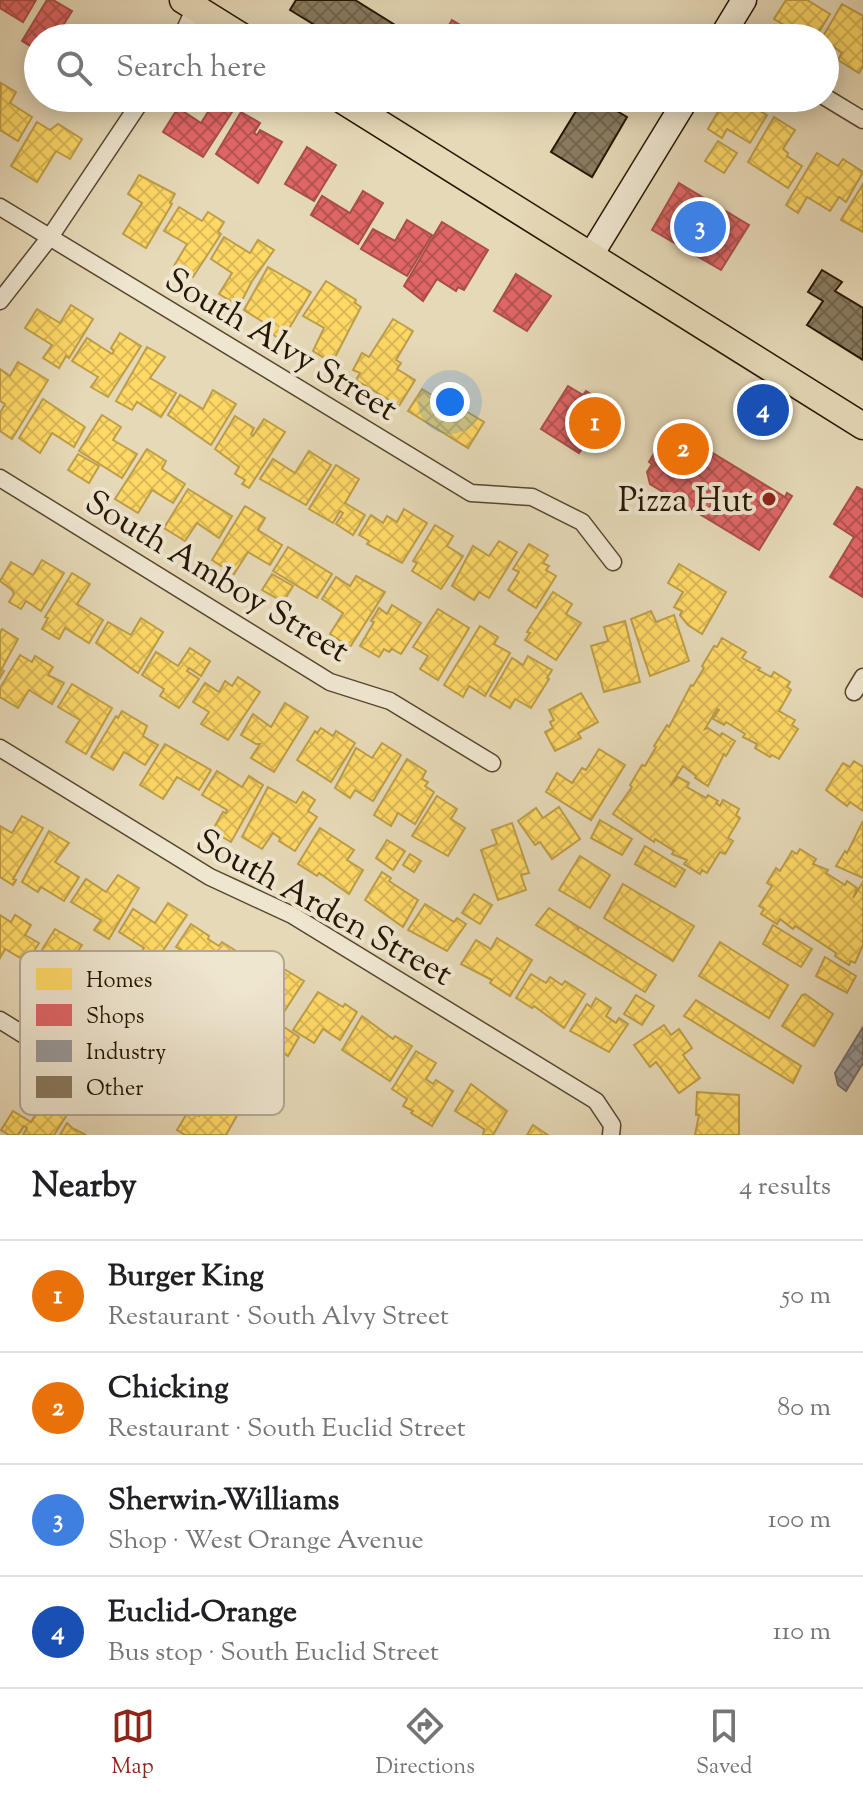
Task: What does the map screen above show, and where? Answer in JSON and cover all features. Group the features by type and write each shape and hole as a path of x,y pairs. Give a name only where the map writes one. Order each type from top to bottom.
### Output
{"main road":[{"path":"189,4 221,24"},
{"path":"361,112 863,426"}],"street":[{"path":"731,24 744,0"},
{"path":"184,24 189,4"},
{"path":"839,105 863,120"},
{"path":"0,301 50,237 134,112"},
{"path":"591,255 678,112"},
{"name":"South Alvy Street","path":"0,207 471,493 532,497 582,522 613,562"},
{"name":"South Amboy Street","path":"0,478 330,682 390,701 492,763"},
{"path":"854,692 863,677"},
{"name":"South Arden Street","path":"0,748 210,877 292,915 583,1092 596,1101 611,1130"},
{"path":"0,1020 20,1032"}],"building: Homes":[{"path":"786,0 807,0 830,14 824,24 782,24 774,19"},
{"path":"842,4 863,16 863,66 859,73 839,61 842,53 839,51 839,24 830,24"},
{"path":"1,83 16,92 10,103 32,117 18,141 0,130"},
{"path":"718,112 762,112 767,115 750,143 727,129 722,138 708,129"},
{"path":"774,117 795,130 783,149 787,156 802,166 788,188 748,162"},
{"path":"37,122 50,130 58,124 82,139 70,159 56,151 37,182 11,166"},
{"path":"718,141 737,153 724,173 705,161"},
{"path":"817,153 838,166 843,159 863,172 846,202 839,197 830,211 807,197 798,213 786,205"},
{"path":"139,175 175,194 146,248 123,234 142,203 128,194"},
{"path":"863,184 863,232 841,220"},
{"path":"179,207 202,221 208,212 224,222 218,232 221,234 193,277 174,266 187,244 164,231"},
{"path":"224,237 250,253 258,240 274,250 239,306 219,294 232,273 211,259"},
{"path":"268,267 311,292 282,340 260,327 263,322 244,310"},
{"path":"326,281 356,300 355,303 361,307 332,363 313,351 324,328 303,316"},
{"path":"71,305 93,319 69,358 66,356 59,368 43,358 52,345 25,328 37,309 60,323"},
{"path":"393,319 413,331 396,360 401,363 397,369 415,380 399,406 356,380 360,373 353,370 362,353 369,357"},
{"path":"120,333 141,346 108,397 91,387 98,377 72,361 87,338 112,354 114,351 111,348"},
{"path":"147,347 165,357 150,378 176,393 161,417 137,402 132,410 116,401"},
{"path":"18,362 48,380 12,439 0,431 0,413 5,404 0,401 0,369 10,376"},
{"path":"422,389 438,399 441,396 484,422 468,448 408,411"},
{"path":"213,390 236,404 211,445 168,415 180,395 203,409"},
{"path":"43,399 85,427 74,447 52,433 40,453 19,438"},
{"path":"102,415 121,427 113,440 137,454 122,478 79,451"},
{"path":"235,416 254,428 253,436 264,419 285,432 249,488 242,484 245,480 235,474 239,467 215,449"},
{"path":"147,449 166,461 162,469 185,484 173,503 152,490 138,513 115,499"},
{"path":"309,451 331,465 306,505 260,479 273,459 295,473"},
{"path":"78,454 99,466 89,483 68,470"},
{"path":"336,465 359,479 345,503 365,515 353,535 336,524 343,513 340,511 333,523 309,509"},
{"path":"188,489 232,516 219,538 197,523 185,541 164,528"},
{"path":"245,506 265,518 258,530 282,545 270,565 248,552 234,574 212,560"},
{"path":"404,509 427,523 402,563 367,544 369,541 359,535 371,515 383,523 387,516 397,522"},
{"path":"435,525 453,536 447,546 463,556 441,589 412,571 417,563 413,561"},
{"path":"499,541 517,552 489,598 479,592 474,600 452,586 473,546 489,556"},
{"path":"529,544 548,555 543,563 549,566 546,570 556,576 536,608 508,590 519,572 513,569"},
{"path":"288,547 332,574 317,598 273,571"},
{"path":"42,560 64,573 41,611 26,601 21,609 9,602 14,594 0,581 11,562 33,575"},
{"path":"679,564 726,592 702,634 688,625 680,615 682,611 674,607 683,592 668,583"},
{"path":"72,573 90,584 77,604 103,620 89,643 65,628 59,639 42,629 48,618 45,617"},
{"path":"272,574 293,586 283,602 262,590"},
{"path":"356,576 385,592 350,647 330,634 343,613 322,599 336,577 350,586"},
{"path":"553,592 572,604 566,614 581,623 556,660 525,640"},
{"path":"392,605 421,623 401,654 384,649 379,657 360,646 379,608 387,614"},
{"path":"438,609 469,628 438,680 420,669 428,656 413,647"},
{"path":"651,611 656,622 674,615 689,661 650,676 631,619"},
{"path":"141,618 163,632 138,673 96,643 108,622 131,635"},
{"path":"625,621 640,682 604,692 591,646 608,641 604,627"},
{"path":"480,626 498,637 494,644 510,653 485,696 469,686 463,697 444,685"},
{"path":"2,629 18,639 1,670 4,671 0,678 0,633"},
{"path":"722,638 746,652 742,658 760,668 758,670 771,677 774,672 790,682 787,687 791,690 779,711 795,720 792,725 798,729 779,759 770,757 755,748 757,744 743,737 745,734 726,722 724,725 713,719 717,709 705,729 720,736 722,733 735,741 726,756 724,754 708,786 683,766 670,786 678,777 689,783 687,787 706,798 708,795 720,806 723,800 739,809 736,815 740,818 728,838 733,841 725,854 720,852 707,873 702,870 700,874 684,864 687,860 672,854 674,851 655,839 654,842 613,814 632,787 630,785 642,765 645,766 667,725 669,727 714,646 717,647"},
{"path":"190,648 210,661 201,676 189,668 187,671 199,679 179,708 160,696 164,689 142,675 156,652 178,666"},
{"path":"20,655 32,662 35,656 53,667 48,675 64,683 52,704 29,690 18,708 0,697 0,688"},
{"path":"528,656 552,670 531,708 515,699 510,708 490,696 512,658 523,665"},
{"path":"238,677 260,692 228,740 201,724 209,712 193,702 205,683 219,692 225,681 232,686"},
{"path":"72,684 112,708 86,754 66,742 80,720 58,707"},
{"path":"581,693 598,722 578,733 581,738 555,751 545,732 553,728 550,722 554,720 549,710"},
{"path":"285,703 308,717 274,772 251,758 260,744 241,735 253,714 271,727"},
{"path":"122,711 147,726 143,736 158,745 145,765 124,752 113,770 91,757"},
{"path":"321,728 333,736 336,731 355,743 331,782 297,760 315,731 317,733"},
{"path":"382,743 401,755 373,801 355,790 350,798 335,788 356,748 372,758"},
{"path":"165,744 211,770 199,790 177,777 163,799 140,785"},
{"path":"599,749 625,765 591,820 546,792 557,773 572,783 582,768 586,770"},
{"path":"407,759 426,771 422,779 428,782 425,786 434,792 415,824 398,813 391,826 374,815"},
{"path":"854,761 863,767 863,811 850,802 847,806 826,790 843,763 850,767"},
{"path":"217,771 242,787 249,776 263,785 231,842 212,831 227,810 202,795"},
{"path":"268,787 296,803 303,792 315,800 308,811 317,817 295,851 273,833 262,849 242,837"},
{"path":"437,796 457,809 451,819 465,828 448,856 412,836"},
{"path":"559,807 580,839 552,859 540,842 535,845 518,821 536,808 543,818"},
{"path":"22,816 43,828 13,879 16,880 13,885 0,877 0,826 12,833"},
{"path":"600,820 632,839 622,855 591,838"},
{"path":"863,821 863,878 836,866 845,851 847,853"},
{"path":"512,823 529,873 521,875 526,890 498,900 481,850 497,844 492,830"},
{"path":"320,828 354,850 347,860 363,870 349,894 319,873 317,876 298,864"},
{"path":"49,831 69,843 55,862 79,877 64,901 41,887 38,892 22,882"},
{"path":"387,840 405,851 393,870 376,858"},
{"path":"645,846 685,870 675,887 635,864"},
{"path":"800,849 816,859 813,864 828,870 826,873 845,885 847,881 857,888 853,898 863,882 863,945 855,963 851,961 849,965 795,926 793,929 780,919 777,924 761,914 764,909 759,906 772,886 767,883 776,868 780,871 792,851 797,854"},
{"path":"410,854 421,861 414,872 403,865"},
{"path":"580,856 610,875 590,908 559,890"},
{"path":"382,872 391,878 389,881 418,900 403,927 365,900"},
{"path":"118,875 139,888 109,939 94,930 101,920 71,902 86,879 106,892"},
{"path":"623,884 694,926 673,961 604,918"},
{"path":"474,894 492,905 480,924 462,913"},
{"path":"168,903 187,915 163,951 142,951 144,948 119,932 133,909 155,923"},
{"path":"425,904 454,922 457,918 466,924 447,951 408,930"},
{"path":"549,908 578,929 656,975 645,992 536,925"},
{"path":"0,915 11,922 15,915 31,925 25,935 39,943 34,951 20,951 20,958 5,949 0,958"},
{"path":"191,924 219,946 222,942 236,951 183,951 176,947"},
{"path":"773,925 812,949 801,967 763,944"},
{"path":"55,929 82,945 78,951 41,951"},
{"path":"497,938 532,960 510,996 490,983 492,980 461,964 476,940 491,949"},
{"path":"720,942 788,985 769,1018 699,976"},
{"path":"825,957 856,976 847,993 816,976"},
{"path":"284,969 304,981 284,1012"},
{"path":"531,974 546,983 550,977 562,985 565,981 585,994 564,1028 534,1006 532,1008 516,998"},
{"path":"318,992 357,1012 340,1040 323,1029 314,1043 293,1030"},
{"path":"805,994 833,1014 814,1046 782,1026"},
{"path":"636,995 654,1006 642,1025 624,1014"},
{"path":"596,998 611,1008 606,1016 616,1023 619,1018 628,1024 609,1052 570,1031 587,1004 591,1007"},
{"path":"696,1000 801,1066 793,1083 684,1016"},
{"path":"362,1016 393,1039 395,1036 412,1046 390,1081 342,1050"},
{"path":"664,1025 671,1035 679,1029 692,1048 683,1055 700,1078 679,1093 656,1062 650,1067 634,1045"},
{"path":"284,1027 299,1037 288,1056 284,1054"},
{"path":"416,1051 436,1063 426,1079 433,1084 436,1080 453,1091 432,1126 403,1106 407,1099 392,1089"},
{"path":"471,1084 507,1111 493,1135 483,1135 484,1129 455,1111"},
{"path":"697,1092 739,1095 739,1135 695,1135 699,1115 696,1115"},
{"path":"13,1111 31,1122 35,1115 67,1115 54,1135 23,1135 27,1128 24,1126 18,1135 9,1135 1,1130"},
{"path":"186,1115 237,1115 226,1135 185,1135 177,1130"},
{"path":"67,1123 72,1128 86,1135 60,1135"},
{"path":"533,1125 548,1135 527,1135"}],"building: Shops":[{"path":"0,0 36,0 23,22 0,8"},
{"path":"47,0 53,0 72,11 64,24 32,24"},
{"path":"176,112 184,112 201,123 208,112 232,112 203,157 163,132"},
{"path":"241,112 260,123 254,133 257,135 260,130 282,142 258,183 216,154"},
{"path":"307,147 336,165 314,201 285,184"},
{"path":"679,183 749,225 721,270 652,230"},
{"path":"363,191 383,203 358,244 311,215 322,196 350,213"},
{"path":"407,220 432,235 407,276 361,249 373,229 395,241"},
{"path":"442,222 488,250 464,290 458,287 456,291 437,279 423,301 404,286"},
{"path":"516,274 551,296 527,331 494,311"},
{"path":"568,386 583,395 586,391 607,404 601,418 604,421 596,434 592,432 579,453 541,429"},
{"path":"670,427 785,497 787,493 792,496 759,550 650,484 647,472 652,464 649,462"},
{"path":"857,487 863,490 863,597 830,577 854,537 834,524"}],"building: Industry":[{"path":"863,1027 863,1063 846,1091 838,1085 835,1073"}],"building: Other":[{"path":"296,0 355,0 394,24 313,24 290,10"},
{"path":"575,112 619,112 627,117 592,177 551,152"},
{"path":"822,270 842,282 835,291 863,308 863,360 807,325 823,301 808,292"}],"place":[{"name":"Sherwin-Williams","path":"700,227"},
{"name":"Euclid-Orange","path":"763,410"},
{"name":"Burger King","path":"595,423"},
{"name":"Chicking","path":"683,449"},
{"name":"Pizza Hut","path":"769,499"}]}
